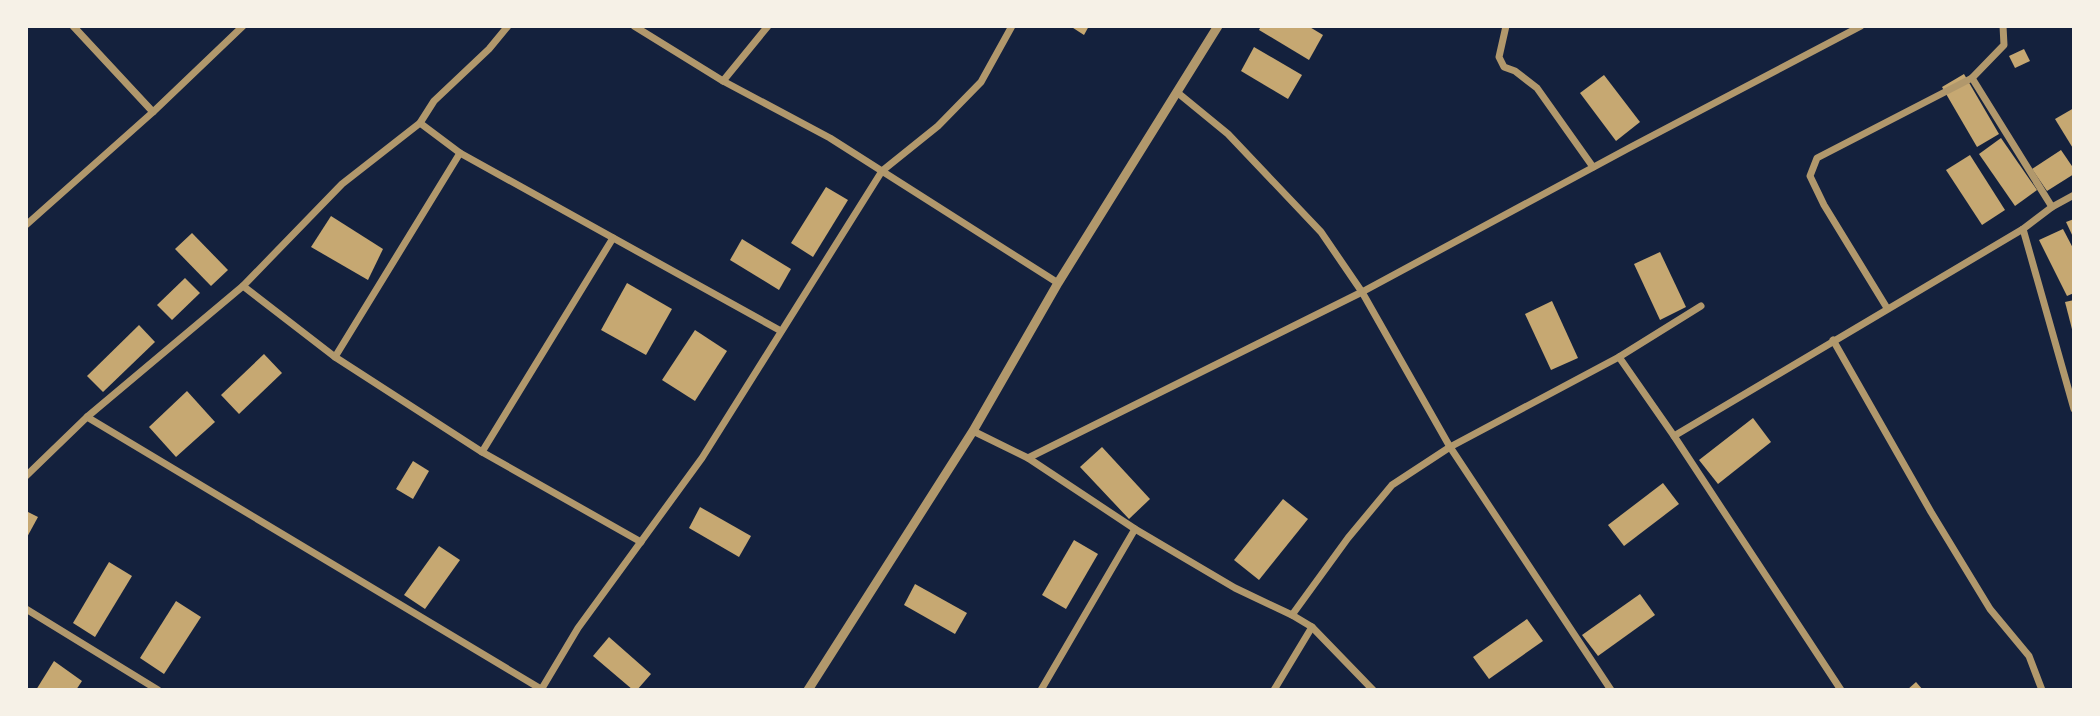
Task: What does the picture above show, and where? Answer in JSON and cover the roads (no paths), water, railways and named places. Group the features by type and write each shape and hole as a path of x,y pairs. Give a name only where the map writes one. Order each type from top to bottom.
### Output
{"street":[{"path":"74,26 153,112"},
{"path":"26,225 153,112 243,26"},
{"path":"26,475 87,417 243,286 342,184 419,123 434,101 489,49 508,26"},
{"path":"634,26 723,81 830,138 1058,283"},
{"path":"723,81 768,26"},
{"path":"87,417 541,689 578,628 702,458 882,171 938,127 981,82 1012,26"},
{"path":"808,690 973,431 1058,283 1218,26"},
{"path":"1506,26 1499,57 1504,67 1515,71 1537,88 1593,167"},
{"path":"1028,458 1362,292 1861,26"},
{"path":"1887,308 1824,205 1810,176 1818,158 1972,78 2004,45 2003,26"},
{"path":"1972,78 2052,207"},
{"path":"1178,93 1228,134 1321,232 1362,292 1450,447 1611,690"},
{"path":"419,123 460,152 781,331"},
{"path":"335,357 460,152"},
{"path":"1674,436 2023,229 2052,207 2074,195"},
{"path":"2023,229 2074,409"},
{"path":"482,452 613,238"},
{"path":"243,286 335,357 482,452 641,542"},
{"path":"1292,615 1348,538 1392,485 1450,447 1619,357 1701,306"},
{"path":"1833,340 1931,512 1984,598 2029,656 2042,690"},
{"path":"1619,357 1841,690"},
{"path":"973,431 1028,458 1135,529 1235,588 1312,627 1373,690"},
{"path":"1041,690 1135,529"},
{"path":"26,609 158,690"},
{"path":"1274,690 1312,627"}]}
